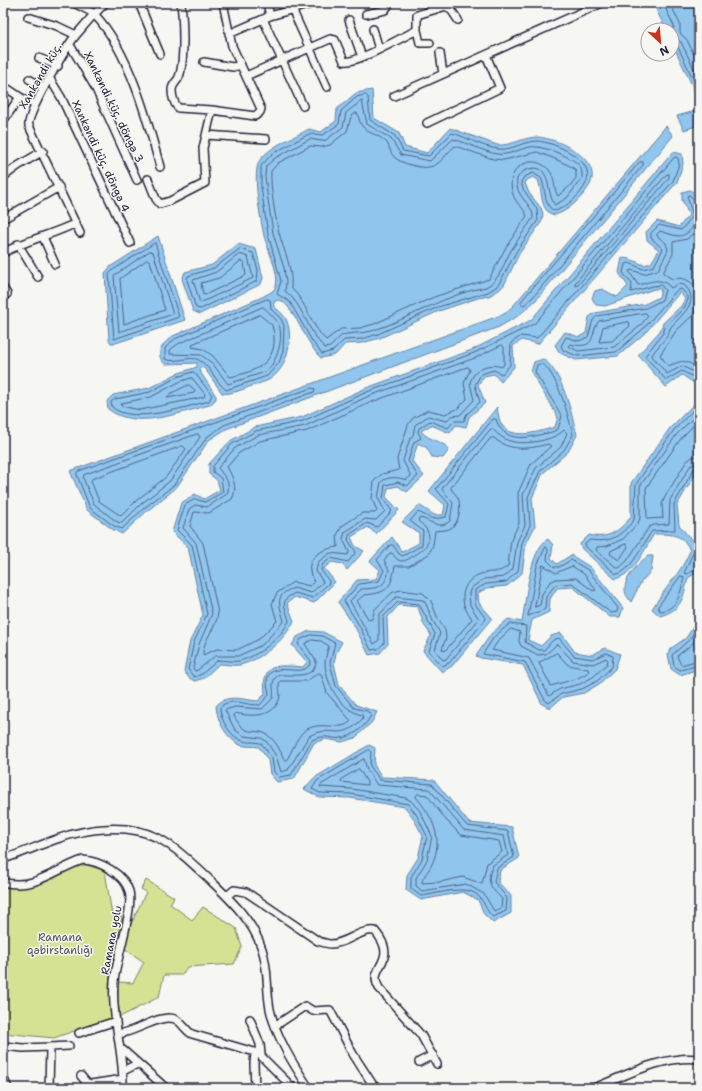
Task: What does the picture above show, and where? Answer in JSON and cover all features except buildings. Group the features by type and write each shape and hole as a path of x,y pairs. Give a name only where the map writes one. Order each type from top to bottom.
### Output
{"street":[{"path":"74,3 94,14 112,39 130,73 144,107 160,167"},
{"name":"Xankəndi küç.","path":"80,233 43,151 28,123 34,105 76,35 105,3"},
{"path":"139,3 160,54"},
{"path":"181,3 183,36 179,77 173,85 172,90 174,102 178,108 258,115 260,109 232,46 223,3"},
{"path":"267,3 270,16"},
{"path":"366,14 385,10 388,6 386,3"},
{"path":"394,96 602,3"},
{"path":"229,34 270,16 312,4"},
{"path":"430,42 420,43 417,30 417,15 445,4 458,20"},
{"path":"292,9 326,87"},
{"path":"28,16 57,26 76,35"},
{"path":"263,19 303,106"},
{"path":"349,20 362,57"},
{"path":"373,29 379,49"},
{"path":"246,76 332,38 345,62 362,57 417,30"},
{"name":"Xankəndi küç. döngə 3","path":"70,45 95,87 137,180"},
{"path":"440,53 443,74"},
{"path":"427,123 500,88 486,55"},
{"path":"39,58 58,66"},
{"path":"204,62 233,67 241,66"},
{"path":"28,79 44,88"},
{"name":"Xankəndi küç. döngə 4","path":"50,79 61,97 130,244"},
{"path":"8,89 34,105"},
{"path":"3,121 20,97"},
{"path":"148,179 156,199 160,204 170,201 205,182 203,158 206,135 212,110"},
{"path":"206,135 266,139"},
{"path":"3,177 43,151"},
{"path":"3,219 59,186"},
{"path":"3,253 18,244 43,237 76,223"},
{"path":"43,237 54,264"},
{"path":"18,244 38,277"},
{"path":"3,859 57,839 81,832 130,830 158,838 171,846 227,896 245,917 262,947 267,966 270,1009 275,1026 289,1055 309,1088"},
{"name":"Ramana yolu","path":"3,882 19,885 36,882 83,860 112,870 123,880 129,890 130,904 115,974 113,997 123,1071 123,1088"},
{"path":"227,896 234,890 246,892 318,941 331,944 343,941 368,930 375,931 385,949 385,959 375,975 375,981 379,988 421,1035 437,1064"},
{"path":"275,1026 305,1006 313,1011 330,1010 353,1054 375,1088"},
{"path":"118,1034 131,1032 164,1018 171,1018 180,1022 186,1031 192,1034 258,1053 292,1088"},
{"path":"250,1019 260,1044 254,1064 255,1088"},
{"path":"80,1033 116,1021"},
{"path":"3,1046 23,1048 69,1046"},
{"path":"49,1088 50,1047"},
{"path":"120,1050 123,1050 137,1064 166,1088"},
{"path":"419,1062 433,1055"},
{"path":"594,1088 666,1061 681,1058 699,1059"},
{"path":"123,1071 137,1064"},
{"path":"81,1076 87,1083 91,1084 123,1079"},
{"path":"3,1077 8,1088"}],"green space":[{"name":"Ramana qəbirstanlığı","path":"84,864 105,871 112,915 122,917 109,983 111,1018 54,1038 3,1033 3,887 15,888 35,884"},
{"path":"146,880 174,897 170,904 192,920 203,907 236,928 242,947 234,964 187,967 182,975 164,975 159,997 120,1017 118,982 133,983 144,962 125,949 131,924 146,892 141,889"}],"water":[{"path":"653,3 699,3 699,100 680,60 680,22 662,22"},
{"path":"372,90 374,118 399,133 405,147 427,153 450,128 497,145 536,137 545,138 567,146 577,152 585,160 591,169 592,178 588,188 574,204 565,211 555,215 546,210 544,206 538,180 533,177 527,180 525,183 529,193 541,208 543,214 542,221 519,254 504,285 489,296 478,298 439,311 380,338 362,343 345,344 335,355 321,358 310,344 289,308 279,300 275,301 273,305 286,319 289,341 283,365 269,380 237,391 222,393 205,369 201,367 199,370 216,396 216,399 210,405 158,418 144,419 131,419 108,409 107,401 113,395 149,388 176,374 197,367 197,363 165,364 160,356 161,348 173,336 262,297 274,290 277,281 273,261 264,236 261,219 256,174 257,166 260,160 270,150 283,142 309,129 321,132 336,121 337,109 356,93"},
{"path":"699,110 699,125 684,130 677,116"},
{"path":"666,126 673,136 536,300 518,316 499,327 226,429 209,440 176,488 147,511 122,534 112,529 87,510 70,471 504,314 513,306"},
{"path":"673,152 682,154 683,164 677,182 538,344 522,340 513,346 514,367 501,382 494,374 484,376 478,385 485,403 469,417 466,427 456,425 450,433 431,425 421,431 424,435 446,446 449,450 443,458 432,457 427,448 418,443 412,461 424,476 407,492 398,486 388,488 386,497 399,510 376,534 368,527 351,537 355,546 364,551 347,570 342,564 332,562 324,568 335,582 314,603 295,597 287,603 294,621 285,635 264,654 256,659 240,665 219,664 204,678 195,681 189,678 184,671 190,641 203,615 188,547 172,532 181,503 195,494 204,499 220,490 217,480 209,474 209,464 230,441 255,427 302,417 366,388 472,350 531,320"},
{"path":"690,190 696,194 699,200 699,383 697,385 682,375 666,387 638,355 660,331 663,323 681,306 685,299 680,292 646,332 618,356 576,360 560,353 555,345 565,332 579,337 586,333 589,317 595,313 645,304 659,297 661,289 654,289 605,306 596,305 592,298 595,291 602,289 617,297 628,286 619,273 622,258 630,259 644,265 651,263 659,250 647,240 646,232 657,221 679,227 689,215 682,200 682,192"},
{"path":"158,236 185,320 116,343 111,343 109,340 105,273 110,267"},
{"path":"238,244 256,249 263,278 261,284 200,314 193,311 182,279 185,272 212,265"},
{"path":"543,359 550,365 561,383 577,435 568,452 543,473 532,498 535,526 526,544 522,573 507,586 487,588 478,593 479,603 492,618 452,666 442,672 423,651 431,635 424,625 418,607 399,605 387,618 388,644 380,653 369,655 355,627 338,602 357,580 376,579 380,570 370,561 392,537 402,552 419,543 419,533 402,522 419,505 434,515 443,515 445,505 429,491 497,407 499,419 502,425 513,433 527,434 555,427 558,417 531,372 534,362"},
{"path":"699,399 699,468 677,505 679,525 699,549 699,571 688,578 683,597 677,607 660,616 652,609 677,574 690,551 684,541 676,536 654,534 643,554 633,567 622,576 615,579 582,549 580,544 589,535 602,536 613,533 631,517 631,483 670,428"},
{"path":"548,539 553,545 551,558 557,564 571,555 590,567 623,608 620,617 610,617 573,587 557,588 550,599 549,612 532,620 528,640 541,646 551,636 561,633 575,652 592,655 605,648 620,654 615,669 599,684 584,693 563,697 550,708 542,704 523,665 476,656 491,634 508,619 522,622 532,565 536,554"},
{"path":"648,556 653,556 651,571 641,582 631,602 625,592 625,585 629,576 640,562"},
{"path":"699,618 699,669 680,675 671,669 668,654 670,649 686,638"},
{"path":"309,631 323,632 342,642 336,653 334,663 339,685 356,705 377,712 372,722 355,738 342,742 325,739 314,743 294,779 277,782 270,774 268,760 259,747 240,745 230,738 220,723 216,706 220,702 230,698 258,701 265,694 264,684 268,671 278,666 303,667 307,662 292,645 297,637"},
{"path":"369,745 375,748 374,765 382,777 434,780 469,823 512,827 519,858 500,870 498,882 511,896 511,913 493,923 484,914 478,900 463,892 421,900 406,890 407,875 418,858 423,836 412,816 405,807 350,798 319,797 304,789 314,778"}]}
